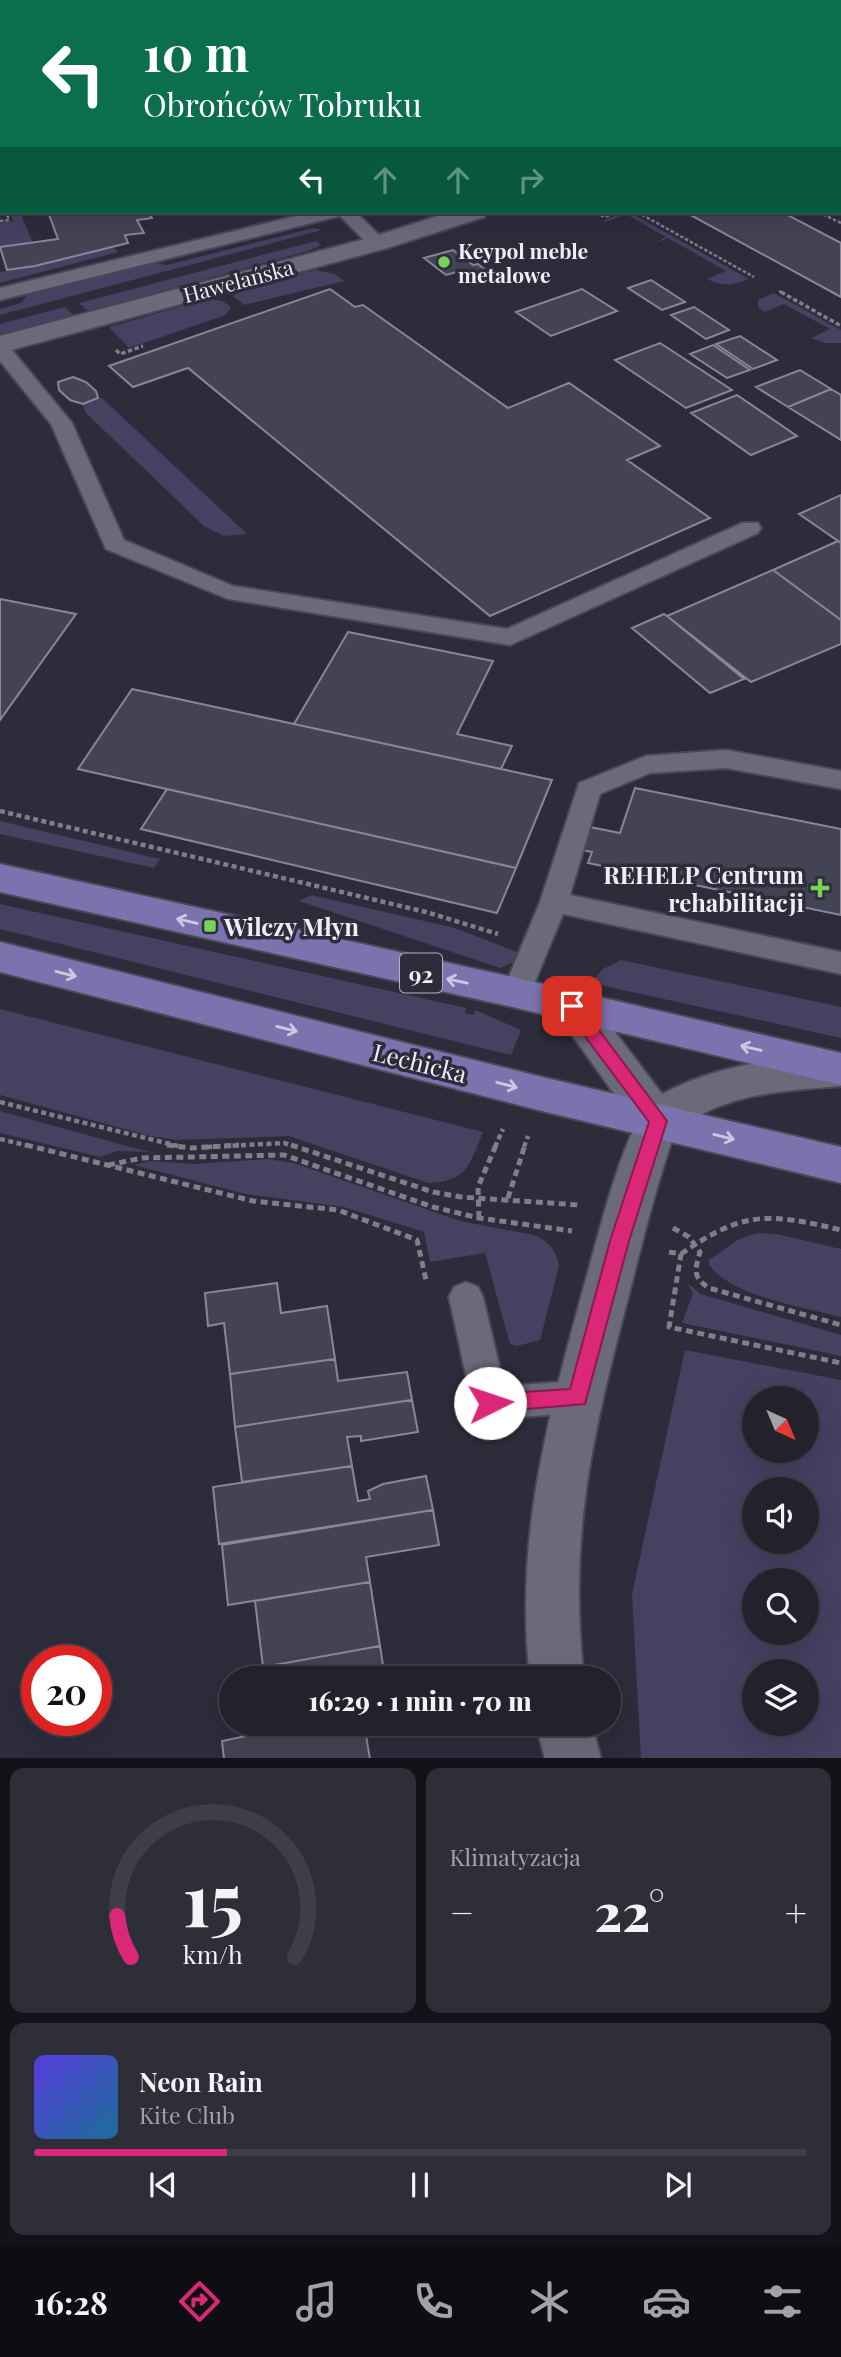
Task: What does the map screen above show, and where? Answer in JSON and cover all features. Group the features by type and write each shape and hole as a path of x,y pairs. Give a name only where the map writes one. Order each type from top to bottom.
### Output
{"main road":[{"name":"92","path":"0,878 517,993 841,1070"},
{"name":"Lechicka","path":"0,957 841,1165"}],"street":[{"name":"Hawelańska","path":"0,346 378,243 469,214"},
{"path":"572,1006 658,1121"},
{"path":"555,1666 551,1637 556,1497 578,1397 624,1228 658,1121 687,1100 739,1082 777,1074 841,1070"},
{"path":"568,1736 573,1758"}],"lane":[{"path":"0,294 227,229 320,214"},
{"path":"348,214 378,243"},
{"path":"0,346 61,423 114,544 228,592 510,637 750,528"},
{"path":"517,993 554,902 588,789 646,765 726,759 841,780"},
{"path":"554,902 841,963"},
{"path":"466,1297 490,1403 578,1397"}],"path":[{"path":"641,214 754,277"},
{"path":"822,214 841,223"},
{"path":"779,291 841,326"},
{"path":"0,811 426,912 536,947"},
{"path":"0,1102 170,1146 191,1148 284,1143 433,1192 461,1197 575,1204 681,1254"},
{"path":"0,1139 253,1201 338,1210 418,1240 431,1301 466,1297"},
{"path":"108,1166 142,1157 284,1155 433,1207 479,1218 581,1231 624,1228 680,1230 700,1252 694,1272 697,1280 709,1287 841,1325"},
{"path":"841,1230 770,1215 737,1220 681,1254 669,1326 841,1363"}],"shaded area":[{"path":"11,214 21,214 33,243 0,247 0,223 13,221"},
{"path":"620,214 626,214 606,222 604,220"},
{"path":"626,214 633,214 749,279 728,284 713,282 707,279 726,271 668,238 648,246 666,237"},
{"path":"313,228 322,230 0,315 0,309 21,303 27,295 151,262 167,265"},
{"path":"316,241 321,245 308,251 88,311 79,303"},
{"path":"113,247 118,252 0,283 0,272"},
{"path":"315,270 335,274 344,281 244,305 233,296 239,291"},
{"path":"774,293 841,330 841,343 825,343 811,338 830,329 784,304 765,312 758,307 758,300"},
{"path":"207,299 222,301 231,307 226,315 129,348 109,327"},
{"path":"65,307 73,315 0,334 0,324"},
{"path":"102,398 247,534 224,536 204,526 85,412 83,404"},
{"path":"0,821 160,859 154,868 0,834"},
{"path":"311,895 455,928 520,953 514,962 500,968 299,901"},
{"path":"0,904 466,1008 465,1013 474,1015 475,1010 521,1030 511,1055 498,1052 0,929"},
{"path":"621,960 841,1007 841,1038 591,983 603,969"},
{"path":"0,1009 483,1132 470,1162 459,1175 441,1182 428,1183 289,1136 176,1140 150,1136 0,1095"},
{"path":"0,1111 149,1152 117,1151 101,1157 0,1133"},
{"path":"268,1159 294,1163 460,1221 534,1235 544,1240 554,1251 559,1266 540,1340 517,1346 510,1344 485,1253 430,1262 424,1232 344,1207 246,1194 134,1165 151,1161 195,1164"},
{"path":"758,1233 776,1234 841,1249 841,1317 751,1293 720,1276 709,1265 709,1260 739,1239"},
{"path":"687,1283 701,1294 841,1335 841,1356 682,1323 693,1293"},
{"path":"685,1350 841,1380 841,1758 641,1758 632,1594"}],"building":[{"path":"49,214 150,214 152,218 137,220 144,233 125,235 128,243 35,266 7,270 0,247 58,239"},
{"path":"689,214 786,214 841,243 841,297"},
{"path":"453,250 473,265 478,264 487,271 467,277 460,271 446,275 424,258"},
{"path":"651,280 685,302 662,310 628,288"},
{"path":"330,289 355,307 363,305 508,408 569,383 660,446 627,460 710,518 490,616 188,368 133,387 109,366"},
{"path":"582,289 617,311 551,336 516,312"},
{"path":"694,307 729,330 706,339 671,315"},
{"path":"740,336 777,360 753,369 716,344"},
{"path":"660,343 732,390 686,408 615,360"},
{"path":"713,345 750,370 727,378 690,354"},
{"path":"800,370 831,389 788,407 756,387"},
{"path":"73,377 86,382 96,391 98,398 83,404 70,400 59,390 58,382"},
{"path":"831,389 841,395 841,440 788,407"},
{"path":"737,395 797,436 751,455 691,413"},
{"path":"841,495 841,543 799,514"},
{"path":"838,541 841,543 841,620 773,570"},
{"path":"773,570 841,620 841,644 751,682 667,616"},
{"path":"0,599 76,614 0,720"},
{"path":"664,614 744,679 710,693 632,628"},
{"path":"348,632 493,661 457,734 512,746 501,769 294,724"},
{"path":"132,689 552,780 516,868 78,769"},
{"path":"635,788 841,829 841,915 588,863 592,852 577,849 585,826 620,833"},
{"path":"167,789 516,868 497,913 141,829"},
{"path":"277,1283 281,1313 327,1306 335,1359 230,1374 224,1323 208,1326 205,1293"},
{"path":"335,1359 338,1381 407,1372 412,1400 235,1427 230,1374"},
{"path":"412,1400 418,1432 361,1441 361,1436 347,1437 352,1466 242,1482 235,1427"},
{"path":"352,1466 358,1501 370,1499 368,1491 383,1484 426,1476 433,1510 219,1544 213,1487"},
{"path":"433,1510 439,1545 366,1557 370,1582 228,1605 222,1545"},
{"path":"370,1582 380,1646 263,1666 255,1601"},
{"path":"380,1646 383,1666 269,1666"},
{"path":"246,1736 366,1736 370,1758 224,1758 222,1741"}],"place":[{"name":"Keypol meble metalowe","path":"444,262"},
{"name":"REHELP Centrum rehabilitacji","path":"820,888"},
{"name":"Wilczy Młyn","path":"210,926"}],"route":[{"path":"490,1403 578,1397 620,1241 658,1121 572,1006"}]}
